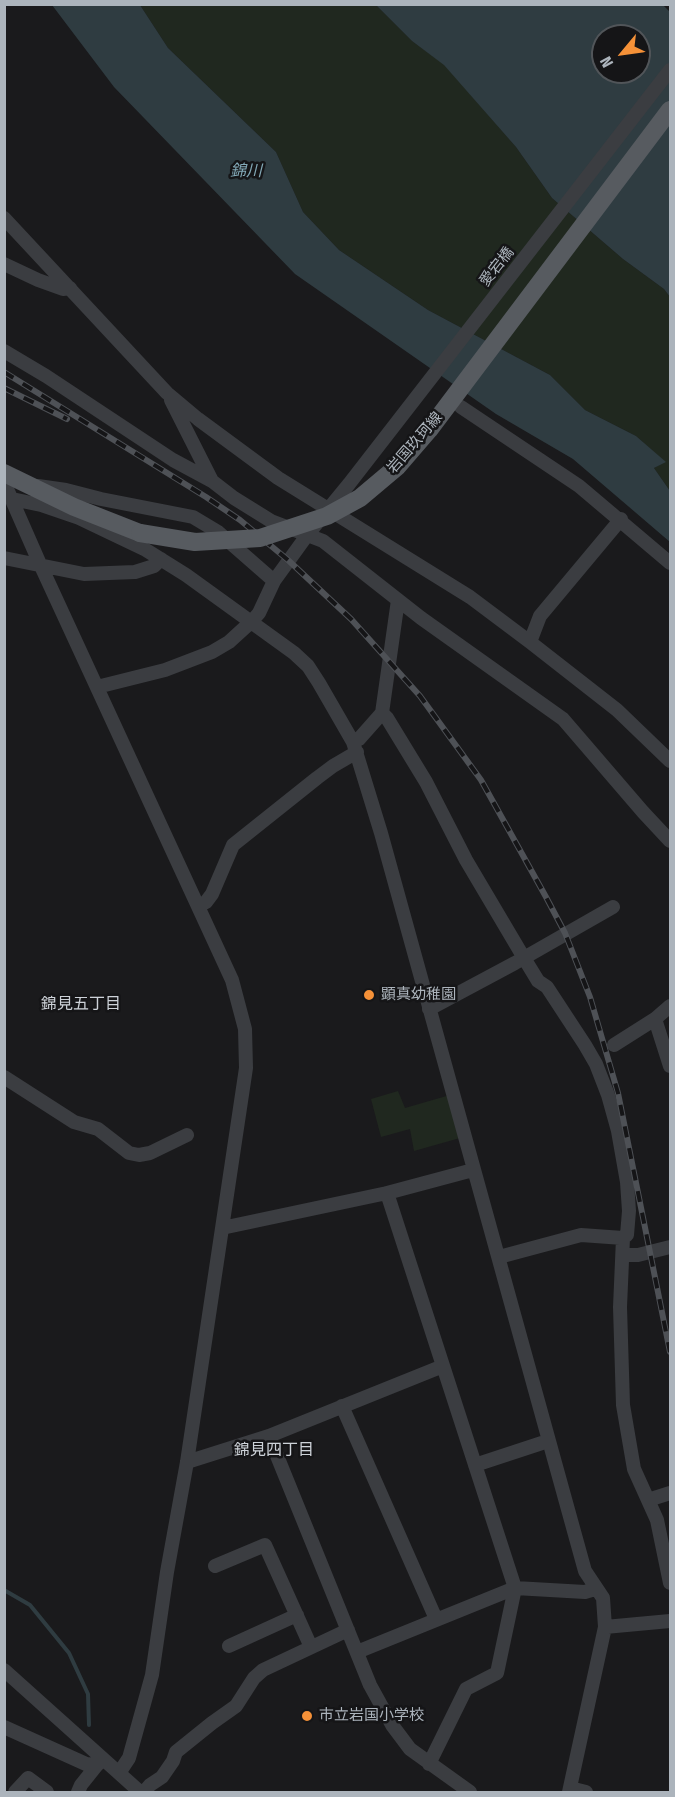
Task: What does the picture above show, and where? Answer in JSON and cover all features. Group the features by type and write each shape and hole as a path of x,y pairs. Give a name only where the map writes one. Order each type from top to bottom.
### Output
{"main road":[{"name":"岩国玖珂線","path":"5,474 143,541 195,542 260,538 327,516 360,498 398,466 429,430 670,110"}],"street":[{"name":"愛宕橋","path":"97,687 165,670 205,656 229,642 252,621 259,613 274,580 308,534 670,70"},
{"path":"4,218 167,393 234,447 328,510 470,597 617,710 670,761"},
{"path":"4,264 63,290 70,288"},
{"path":"4,351 271,521 323,541 398,600 563,719 670,841"},
{"path":"167,393 212,482"},
{"path":"461,407 579,486 621,519 670,563"},
{"path":"4,482 234,985 245,1029 246,1068 187,1462 167,1572 152,1675 129,1758 118,1773"},
{"path":"30,486 66,490 193,517 218,532 274,580"},
{"path":"12,499 41,505 143,541 161,559 252,621 308,666 336,709 355,747 381,833 585,1570 595,1589 603,1598 605,1628 570,1790 586,1792"},
{"path":"143,541 155,532 159,511"},
{"path":"531,642 540,616 621,519"},
{"path":"4,558 84,574 135,572 154,566 161,559"},
{"path":"198,906 206,902 212,894 233,845 355,747 359,739 382,713 398,600"},
{"path":"382,713 426,782 466,860 538,981 547,987 585,1045 596,1064 608,1095 618,1131 627,1182 629,1211 627,1235 623,1238 620,1307 623,1405 634,1468 657,1520 670,1583"},
{"path":"429,1009 613,907"},
{"path":"614,1045 655,1019 670,1006"},
{"path":"655,1019 670,1066"},
{"path":"4,1077 74,1122 98,1129 129,1153 140,1155 150,1153 188,1135"},
{"path":"222,1228 387,1193 473,1170"},
{"path":"387,1193 515,1588 497,1673 466,1689 429,1764"},
{"path":"499,1257 581,1235 623,1238"},
{"path":"623,1255 670,1247"},
{"path":"187,1462 269,1436 443,1366"},
{"path":"342,1406 436,1619"},
{"path":"269,1436 369,1685 392,1725 411,1749 470,1792"},
{"path":"475,1465 548,1441"},
{"path":"648,1500 670,1493"},
{"path":"215,1566 265,1545 311,1647"},
{"path":"357,1652 515,1588 585,1592 595,1589"},
{"path":"229,1646 297,1615"},
{"path":"605,1628 670,1621"},
{"path":"4,1670 100,1762 142,1792 162,1777 176,1752 236,1707 254,1678 262,1670 348,1630"},
{"path":"4,1727 86,1764 100,1762"},
{"path":"78,1792 100,1762"},
{"path":"15,1792 28,1778 47,1792"}],"shaded area":[{"path":"140,5 376,5 412,41 444,64 516,147 552,198 623,259 664,289 670,297 670,491 654,468 665,462 636,436 585,410 550,375 428,310 339,250 303,212 276,152 168,48"},
{"path":"398,1091 405,1108 450,1095 460,1138 414,1151 410,1129 381,1137 371,1099"}],"water":[{"name":"錦川","path":"52,5 140,5 168,48 276,152 303,212 339,250 428,310 550,375 585,410 636,436 666,462 654,468 670,491 670,542 573,459 496,414 295,274 114,87"},
{"path":"376,5 663,5 670,12 670,297 664,289 623,259 552,198 516,147 444,65 412,41"}],"waterway":[{"path":"4,1590 30,1605 69,1653 88,1694 89,1725"}],"railway":[{"path":"4,372 206,497 240,520 288,560 351,619 420,696 481,780 565,933 590,997 618,1093 670,1352"},
{"path":"4,388 67,419"}],"place":[{"name":"顕真幼稚園","path":"369,995"},
{"name":"市立岩国小学校","path":"307,1716"}],"district":[{"name":"錦見五丁目","path":"81,1005"},
{"name":"錦見四丁目","path":"274,1451"}]}
